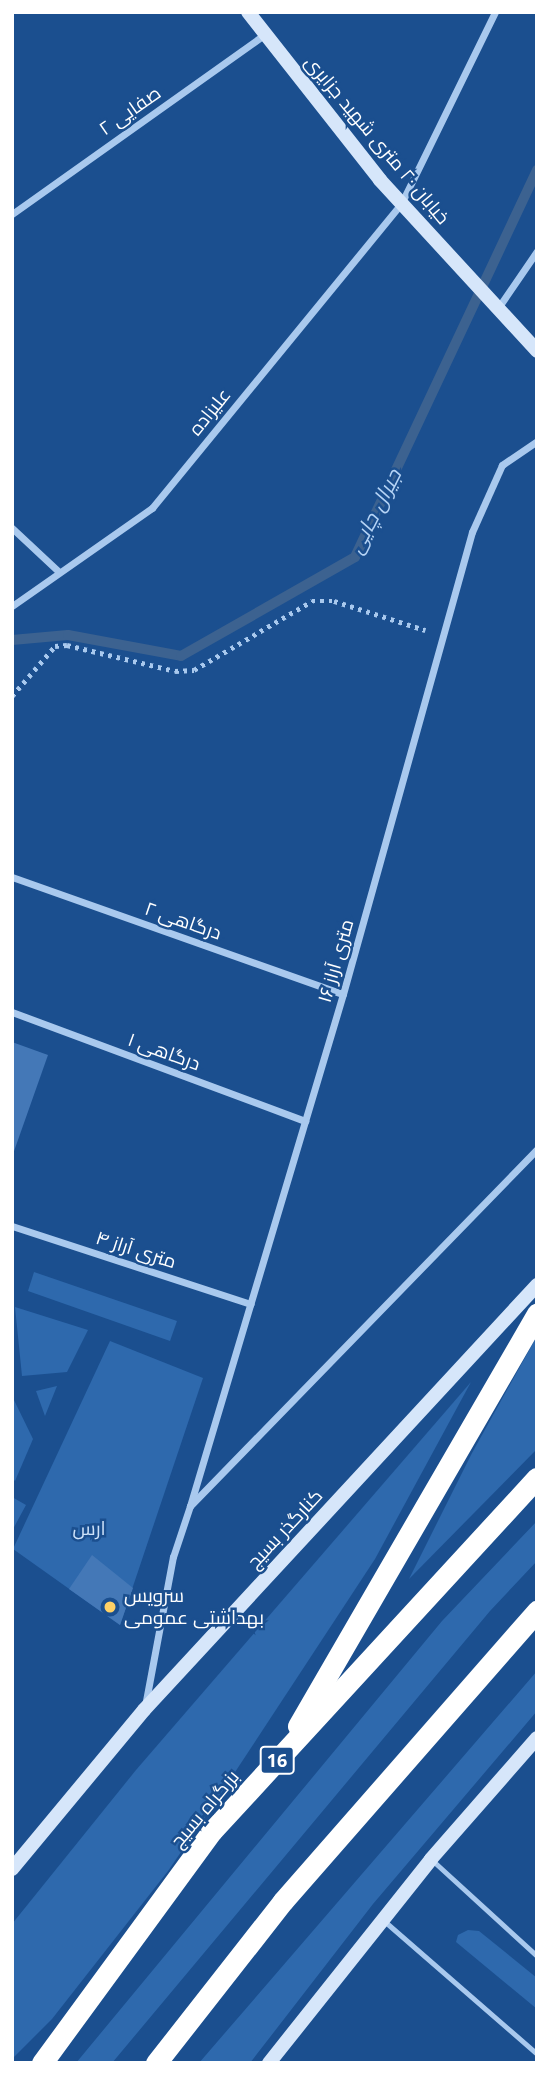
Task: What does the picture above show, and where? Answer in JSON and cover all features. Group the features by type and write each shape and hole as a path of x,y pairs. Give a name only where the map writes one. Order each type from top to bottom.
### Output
{"highway":[{"path":"278,1760 537,1313"},
{"name":"بزرگراه بسیج","path":"42,2063 212,1831 537,1478"},
{"path":"156,2063 283,1901 537,1611"}],"main road":[{"name":"خیابان ۲۰ متری شهید جزایری","path":"248,12 401,204 537,351"},
{"name":"کنارگذر بسیج","path":"12,1869 144,1710 537,1284"},
{"path":"269,2063 431,1859 537,1738"}],"street":[{"name":"علیزاده","path":"12,606 58,571 152,508 401,204 495,12"},
{"name":"صفایی ۲","path":"12,214 265,34"},
{"path":"498,308 537,251"},
{"name":"۱۶ متری آراز","path":"144,1710 173,1557 344,994 472,532 502,465 537,441"},
{"path":"12,528 58,571"},
{"name":"درگاهی ۲","path":"12,877 344,994"},
{"name":"درگاهی ۱","path":"12,1012 305,1121"},
{"path":"190,1506 537,1149"},
{"name":"۴ متری آراز","path":"12,1226 251,1304"}],"lane":[{"path":"431,1859 537,1956"},
{"path":"383,1920 537,2054"}],"path":[{"path":"12,696 55,646 67,645 175,671 194,670 312,601 334,601 443,636"}],"green space":[{"path":"34,1272 177,1321 170,1341 28,1291"},
{"path":"15,1307 88,1330 67,1372 22,1376"},
{"path":"537,1336 537,1449 409,1579 472,1453"},
{"name":"ارس","path":"110,1341 203,1378 120,1625 13,1549"},
{"path":"471,1382 375,1559 220,1795 168,1871 52,2019 12,2059 12,1924 136,1770"},
{"path":"57,1386 45,1416 36,1391"},
{"path":"12,1396 33,1439 15,1481 12,1478"},
{"name":"ارس","path":"12,1497 26,1505 12,1531"},
{"path":"537,1521 537,1561 490,1611 112,2063 76,2063 442,1621"},
{"path":"537,1671 537,1711 373,1904 250,2063 199,2063"},
{"path":"468,1930 479,1931 537,1978 537,2009 456,1942 458,1935"}],"building":[{"path":"12,1042 48,1055 13,1154 12,1154"},
{"name":"سرویس بهداشتی عمومی","path":"92,1555 133,1588 120,1625 69,1589"}],"waterway":[{"name":"جیرال چایی","path":"12,640 68,635 181,656 355,557 537,170"}],"place":[{"name":"سرویس بهداشتی عمومی","path":"110,1607"}]}
